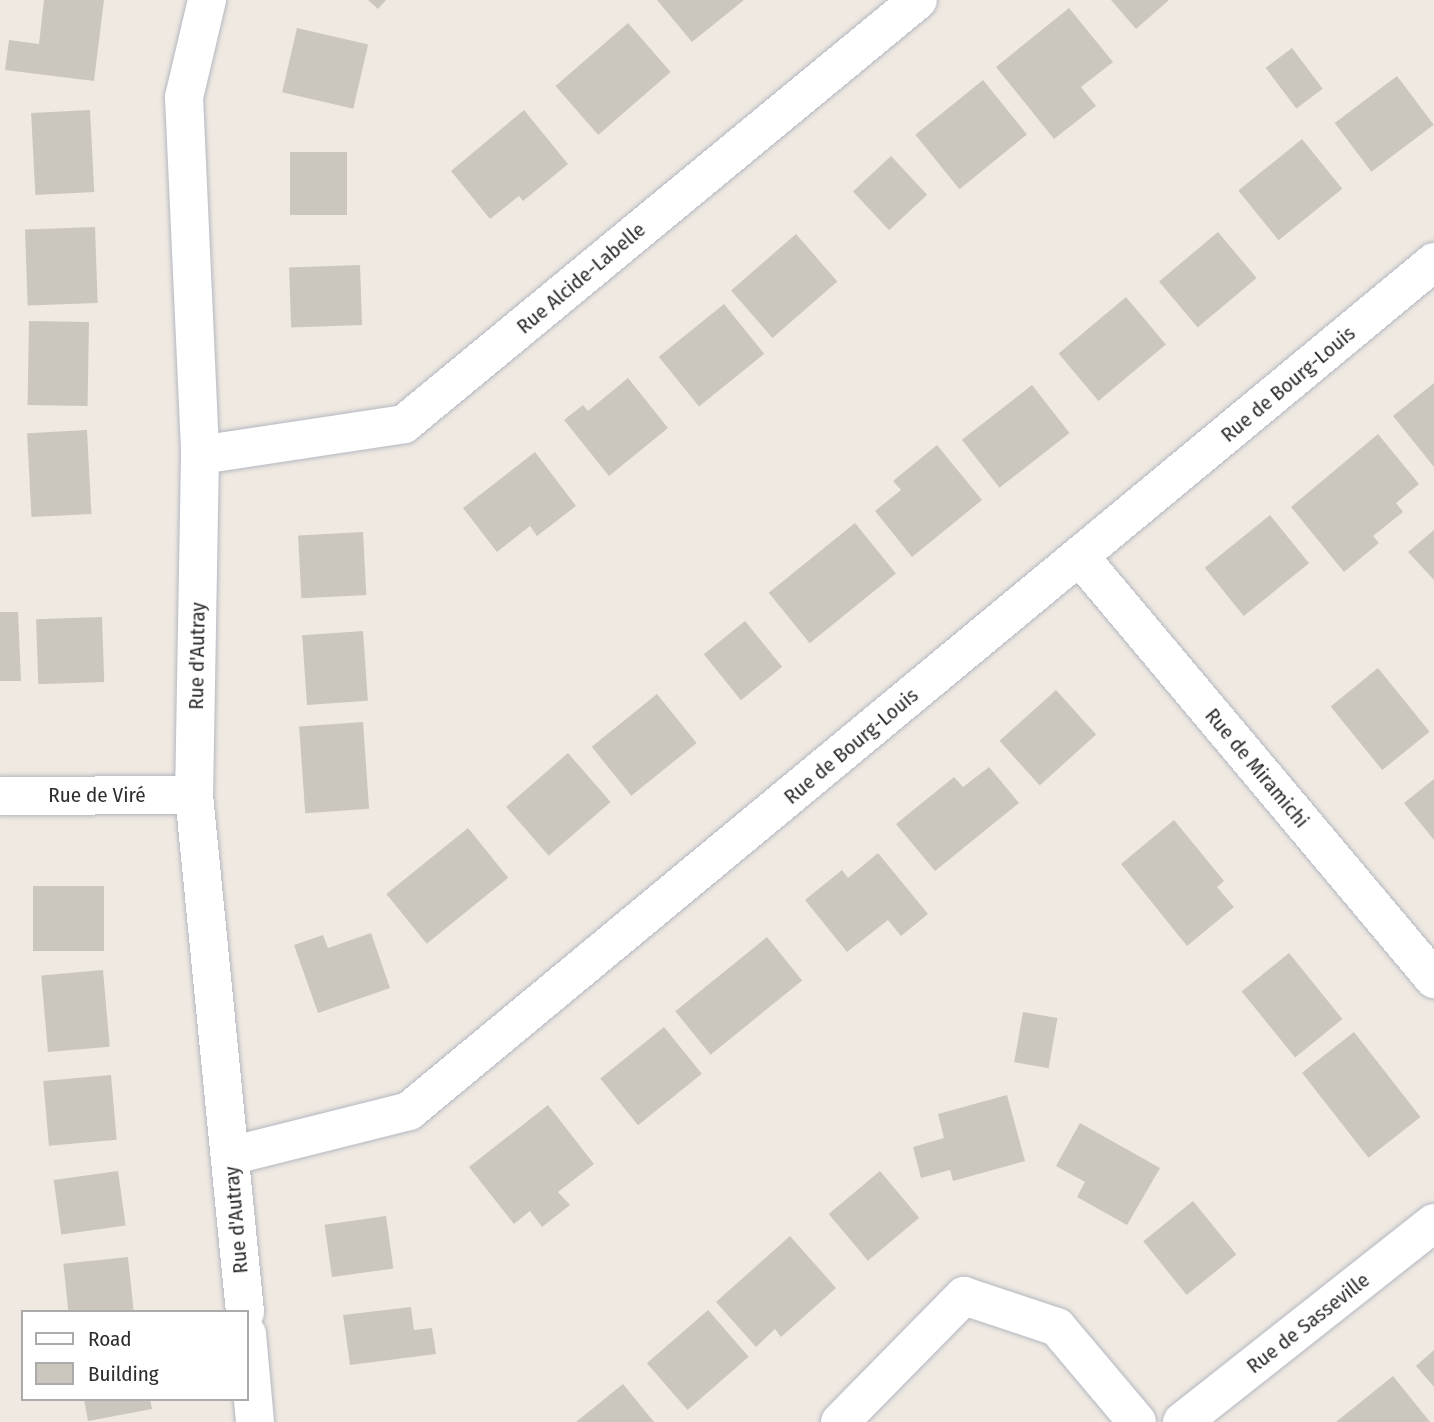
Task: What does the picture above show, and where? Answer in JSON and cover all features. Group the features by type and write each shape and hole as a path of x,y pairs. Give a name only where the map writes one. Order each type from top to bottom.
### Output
{"street":[{"name":"Rue d'Autray","path":"207,0 184,97 200,455 194,795 245,1310"},
{"name":"Rue Alcide-Labelle","path":"200,455 404,424 918,0"},
{"name":"Rue de Bourg-Louis","path":"230,1156 410,1111 1434,262"},
{"name":"Rue de Miramichi","path":"1080,557 1434,979"},
{"name":"Rue de Viré","path":"0,796 194,795"},
{"name":"Rue de Sasseville","path":"1182,1422 1434,1223"},
{"path":"840,1422 964,1296 1057,1327 1137,1422"},
{"path":"248,1346 255,1422"}],"building":[{"path":"44,0 104,0 94,81 5,70 9,40 39,44"},
{"path":"368,0 386,0 378,9"},
{"path":"657,0 744,0 692,42"},
{"path":"1111,0 1169,0 1136,29"},
{"path":"1069,8 1113,62 1081,87 1096,106 1054,139 996,67"},
{"path":"628,23 671,72 598,135 556,86"},
{"path":"297,28 368,44 353,109 282,92"},
{"path":"1292,48 1323,89 1296,109 1266,68"},
{"path":"1397,76 1434,125 1371,172 1335,123"},
{"path":"983,80 1027,134 959,189 915,135"},
{"path":"90,110 94,192 35,195 31,113"},
{"path":"524,110 568,164 523,201 519,196 490,219 451,171"},
{"path":"1302,139 1342,189 1279,240 1238,191"},
{"path":"290,152 347,152 347,215 290,215"},
{"path":"891,156 927,195 889,230 853,191"},
{"path":"95,227 98,303 28,305 25,229"},
{"path":"1218,232 1257,278 1198,327 1159,281"},
{"path":"796,234 837,282 772,338 731,290"},
{"path":"360,265 362,325 291,327 289,267"},
{"path":"1126,297 1166,344 1098,401 1059,354"},
{"path":"724,304 764,354 699,407 659,357"},
{"path":"29,321 89,322 88,406 28,405"},
{"path":"628,378 668,428 609,476 564,420 583,405 588,411"},
{"path":"1434,383 1434,467 1393,416"},
{"path":"1032,385 1070,433 999,488 962,440"},
{"path":"87,430 91,514 31,517 27,433"},
{"path":"1378,434 1419,484 1396,503 1403,512 1373,536 1379,543 1344,572 1291,507"},
{"path":"937,445 982,500 912,557 875,511 901,490 893,481"},
{"path":"535,452 576,506 537,536 530,526 497,552 463,508"},
{"path":"1270,515 1309,563 1244,616 1205,568"},
{"path":"855,523 896,574 810,643 769,593"},
{"path":"1434,530 1434,580 1408,552"},
{"path":"363,532 366,595 301,598 298,535"},
{"path":"0,612 18,612 21,681 0,681"},
{"path":"102,617 104,682 38,684 36,619"},
{"path":"745,621 782,667 741,700 704,654"},
{"path":"363,631 368,701 307,705 302,635"},
{"path":"1378,668 1430,732 1382,770 1331,706"},
{"path":"1056,690 1096,735 1040,785 1000,741"},
{"path":"657,694 697,743 631,796 592,747"},
{"path":"363,722 369,809 305,813 299,726"},
{"path":"568,753 611,802 549,856 506,807"},
{"path":"989,767 1019,803 935,871 896,824 954,777 963,787"},
{"path":"1434,779 1434,840 1404,803"},
{"path":"1174,820 1224,881 1217,887 1234,907 1187,946 1121,864"},
{"path":"468,828 508,878 427,944 386,894"},
{"path":"878,853 928,914 901,936 888,920 847,952 805,900 842,870 848,878"},
{"path":"33,886 104,886 104,951 33,951"},
{"path":"371,933 390,988 318,1013 294,945 323,935 328,948"},
{"path":"767,937 802,981 711,1055 675,1011"},
{"path":"1289,953 1342,1019 1295,1057 1242,991"},
{"path":"103,970 110,1047 48,1052 41,975"},
{"path":"1023,1012 1057,1018 1049,1068 1014,1062"},
{"path":"664,1027 702,1074 638,1125 600,1079"},
{"path":"1354,1032 1420,1117 1368,1158 1302,1073"},
{"path":"111,1075 117,1140 49,1146 43,1081"},
{"path":"1007,1095 1025,1161 953,1181 950,1170 921,1178 913,1147 944,1138 938,1114"},
{"path":"548,1105 594,1164 558,1192 570,1205 542,1227 530,1211 514,1224 469,1167"},
{"path":"1080,1123 1160,1168 1127,1225 1077,1197 1085,1182 1056,1166"},
{"path":"118,1171 126,1225 61,1235 54,1180"},
{"path":"880,1171 919,1218 868,1261 829,1214"},
{"path":"1193,1201 1236,1255 1187,1295 1143,1241"},
{"path":"386,1216 393,1268 332,1277 325,1225"},
{"path":"790,1236 836,1288 781,1337 775,1329 756,1347 716,1302"},
{"path":"128,1257 134,1310 68,1310 63,1264"},
{"path":"411,1307 414,1330 432,1328 436,1354 350,1365 343,1315"},
{"path":"708,1310 749,1357 688,1410 647,1363"},
{"path":"1434,1350 1434,1387 1416,1366"},
{"path":"1393,1376 1430,1422 1336,1422"},
{"path":"623,1384 654,1422 576,1422"},
{"path":"84,1401 150,1401 152,1409 88,1421"}]}
